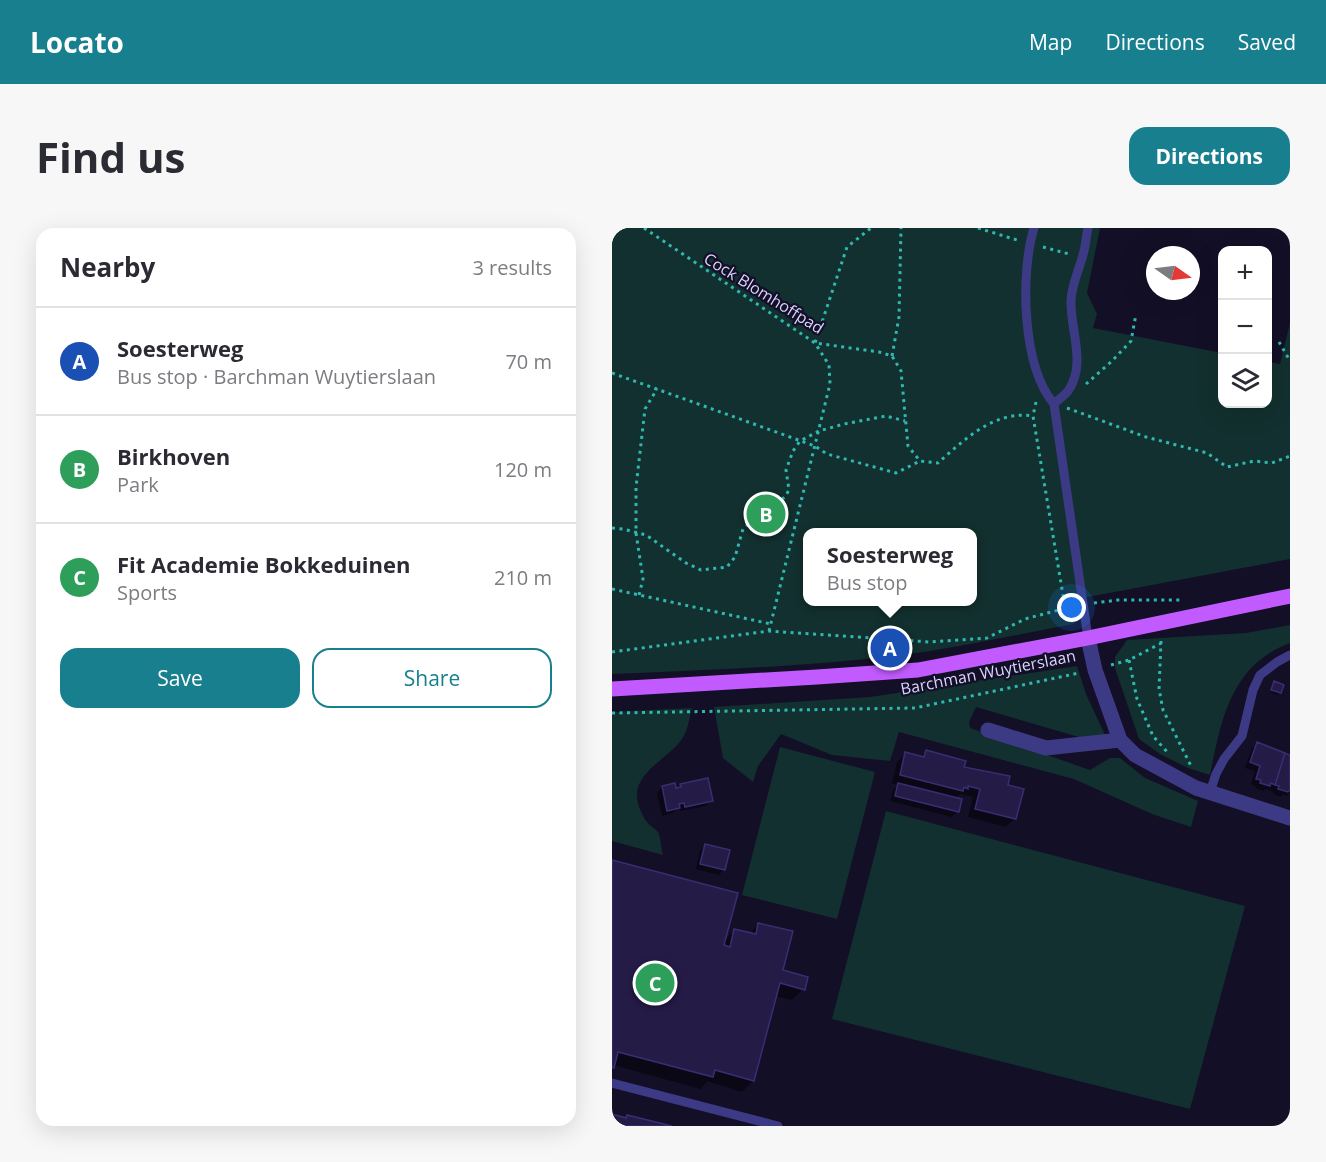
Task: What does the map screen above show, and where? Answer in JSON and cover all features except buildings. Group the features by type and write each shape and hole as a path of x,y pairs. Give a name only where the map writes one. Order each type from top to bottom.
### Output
{"main road":[{"name":"Barchman Wuytierslaan","path":"612,688 918,670 1290,596"}],"street":[{"path":"1088,638 1095,670 1120,740 1135,755 1184,783 1290,818"},
{"path":"988,730 1046,748 1120,740"}],"lane":[{"path":"1034,228 1030,244 1026,302 1028,325 1041,386 1054,404 1088,638"},
{"path":"1054,404 1067,392 1074,379 1078,353 1071,301 1088,228"},
{"path":"1206,790 1242,736 1253,690 1260,675 1290,655"},
{"path":"612,1083 778,1126"}],"path":[{"name":"Cock Blomhoffpad","path":"644,228 815,343 892,356"},
{"path":"769,631 830,384 829,365 815,343 847,247 871,228"},
{"path":"612,373 815,446 827,454 896,473 920,461 908,446 901,371 892,356 899,317 901,228"},
{"path":"978,228 1010,238"},
{"path":"1030,244 1082,258"},
{"path":"1083,385 1112,362 1131,341 1136,314"},
{"path":"1279,342 1290,361"},
{"path":"639,595 643,579 636,533 636,487 645,409 657,389"},
{"path":"1054,404 1146,437 1207,453 1227,467 1254,460 1272,463 1290,456"},
{"name":"Barchman Wuytierslaan","path":"612,652 769,631 930,642 987,638 1025,619 1065,608 1033,416 1026,414 998,420 972,432 938,463 920,461"},
{"path":"612,528 646,536 686,563 701,570 727,567 735,557 743,530 756,516 785,497 789,490 786,470 793,451 800,441 819,431 886,416 905,421"},
{"path":"612,589 771,624"},
{"path":"1083,606 1118,600 1154,600 1161,641 1159,689 1163,710 1206,790"},
{"name":"Barchman Wuytierslaan","path":"612,713 915,708 1095,670 1129,660 1161,641 1173,639"},
{"path":"1129,660 1137,699 1153,736 1169,754"}],"green space":[{"path":"612,228 1100,228 1087,293 1097,314 1093,328 1218,352 1218,408 1272,408 1272,363 1280,364 1290,323 1290,559 1072,600 1074,624 939,650 824,663 612,674"},
{"path":"1290,625 1290,643 1270,653 1254,665 1232,697 1219,734 1210,775 1188,768 1160,754 1139,739 1115,668 1115,657 1127,640 1246,633"},
{"path":"1077,666 1086,694 1105,735 1089,740 976,707 969,722 970,728 1090,770 1110,758 1120,758 1145,778 1198,801 1191,827 1152,814 1074,779 899,732 890,761 832,755 781,734 758,766 753,782 723,758 714,707 870,697"},
{"path":"692,708 682,739 647,773 638,788 637,797 640,809 646,820 658,832 663,855 612,841 612,712"},
{"path":"780,747 875,772 837,919 742,895"},
{"path":"886,811 1245,906 1190,1109 832,1019"}],"place":[{"name":"Birkhoven","path":"766,514"},
{"name":"Soesterweg","path":"890,648"},
{"name":"Fit Academie Bokkeduinen","path":"655,983"}]}
